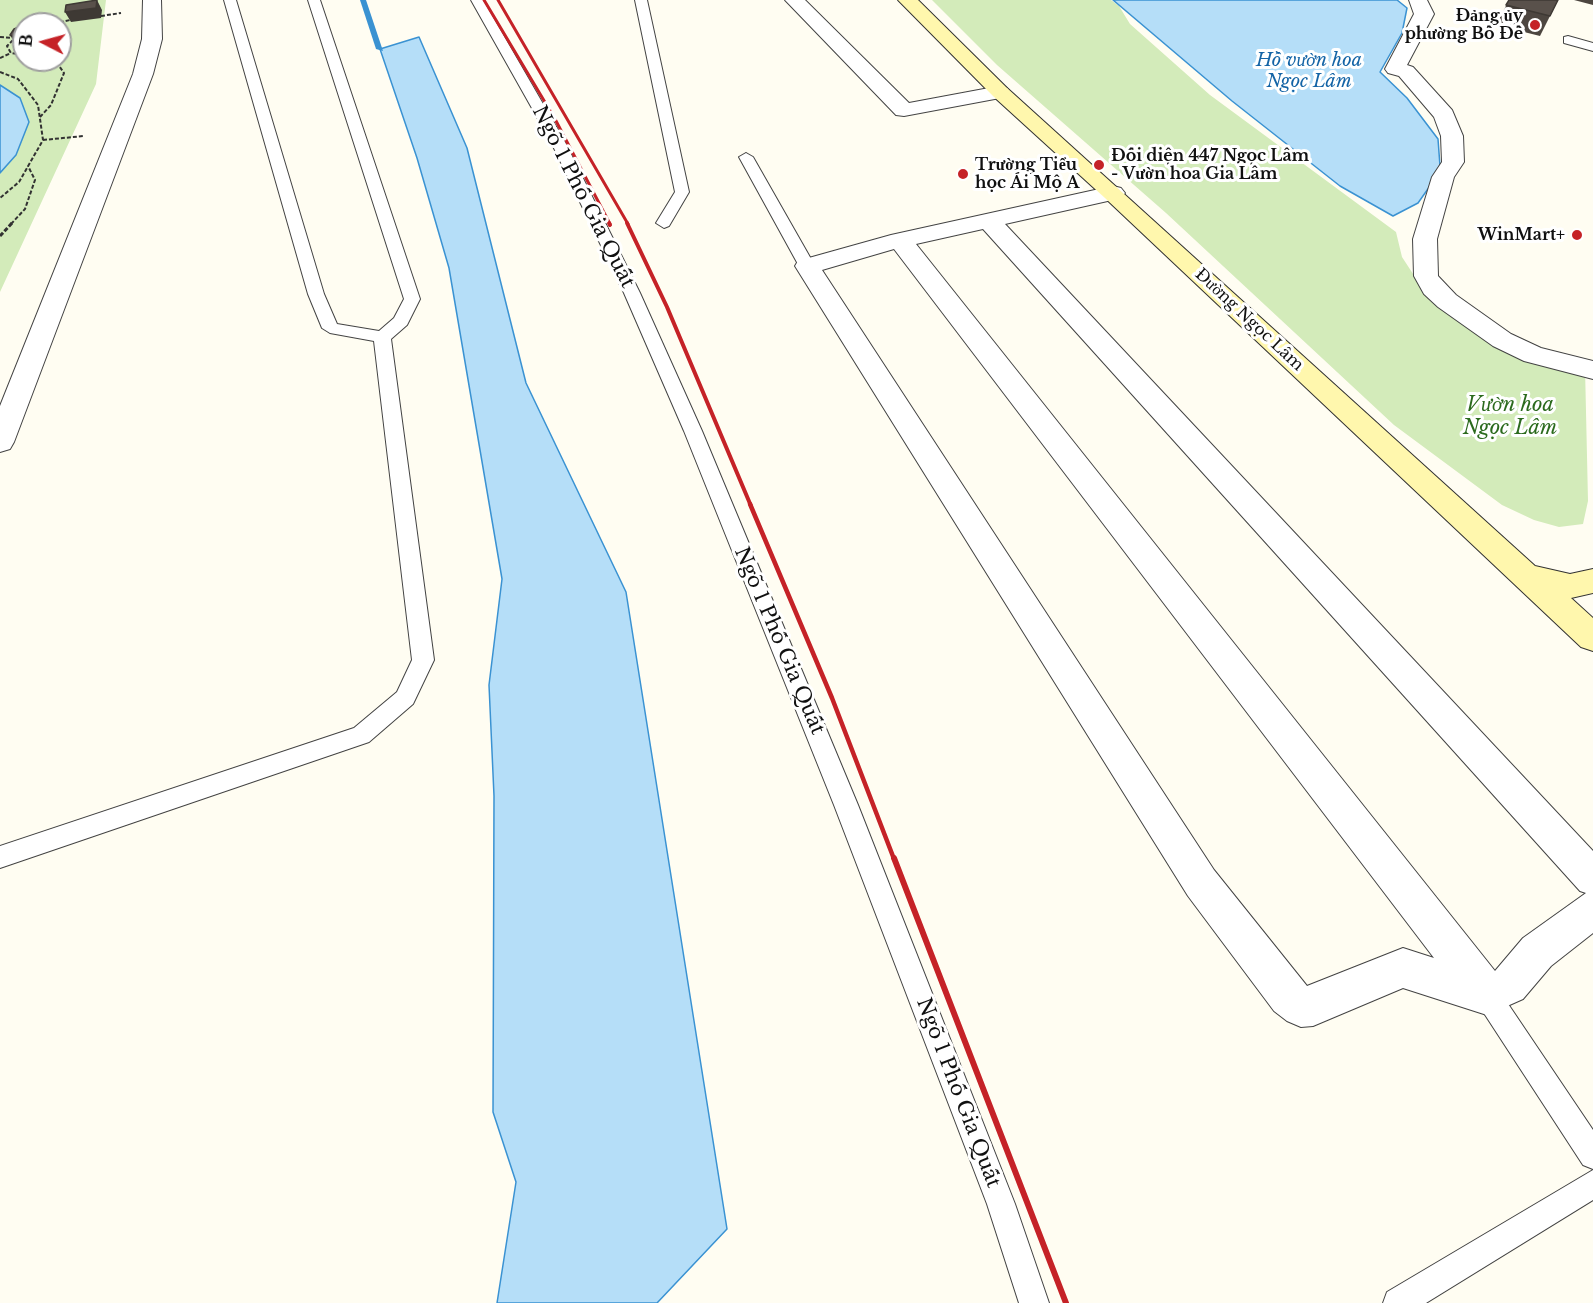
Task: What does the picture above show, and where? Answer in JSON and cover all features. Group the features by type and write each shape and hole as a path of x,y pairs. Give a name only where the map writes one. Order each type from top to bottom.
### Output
{"main road":[{"name":"Đường Ngọc Lâm","path":"907,0 1000,92 1113,193 1593,638"},
{"path":"1525,575 1570,586 1593,581"}],"street":[{"path":"0,442 143,74 152,39 152,0"},
{"path":"794,0 904,110 1000,92"},
{"path":"1419,0 1424,14 1395,69 1406,71 1444,115 1452,136 1453,162 1443,177 1425,239 1426,276 1433,288 1447,301 1502,340 1533,355 1593,370"},
{"path":"1113,193 900,240 807,266 1201,883 1288,997 1301,1007 1313,1006 1403,968 1487,995 1509,985 1537,952 1593,909"},
{"path":"989,221 1593,878"},
{"path":"900,240 1487,995"}],"lane":[{"path":"230,0 316,294 330,328 382,337 401,321 412,299 314,0"},
{"name":"Ngõ 1 Phố Gia Quất","path":"477,0 558,142 632,293 693,431 851,816 1001,1204 1034,1303"},
{"path":"641,0 682,192 664,223"},
{"path":"1568,40 1593,47"},
{"path":"746,157 807,266"},
{"path":"0,857 361,735 405,698 423,660 382,337"},
{"path":"1487,995 1593,1155"},
{"path":"1398,1303 1593,1184"}],"path":[{"path":"0,58 11,53 7,46 12,41"},
{"path":"0,72 18,79 38,105 43,140 19,182 0,198"},
{"path":"40,117 51,105 63,72"},
{"path":"43,140 87,135"},
{"path":"0,236 25,208 35,180 28,166"}],"green space":[{"path":"0,0 106,0 96,84 0,292"},
{"name":"Vườn hoa Ngọc Lâm","path":"932,0 1111,0 1119,6 1130,24 1210,95 1396,232 1402,257 1417,280 1434,299 1585,367 1588,501 1583,524 1559,527 1534,520 1502,505 1394,425 1166,213 997,65"}],"water":[{"name":"Hồ vườn hoa Ngọc Lâm","path":"1113,0 1397,0 1407,8 1402,33 1380,72 1407,98 1438,139 1440,166 1430,186 1418,203 1393,216 1340,186 1232,101"},
{"path":"419,37 467,148 526,383 626,592 727,1229 657,1303 497,1303 516,1182 493,1112 494,796 489,685 502,579 449,268 417,158 380,49"},
{"path":"0,85 20,98 29,122 16,155 0,173"}],"building":[{"path":"97,0 96,8 65,12 66,5"},
{"path":"1509,0 1558,0 1550,16 1506,5"}],"waterway":[{"path":"363,0 380,49"}],"railway":[{"path":"484,0 555,119 610,224"},
{"path":"498,0 628,224"},
{"path":"627,223 667,307 751,506"},
{"path":"750,504 832,698 894,859"},
{"path":"894,858 1066,1303"}],"place":[{"name":"Đảng ủy phường Bồ Đề","path":"1535,25"},
{"name":"Đối diện 447 Ngọc Lâm - Vườn hoa Gia Lâm","path":"1099,165"},
{"name":"Trường Tiểu học Ái Mộ A","path":"963,174"},
{"name":"WinMart+","path":"1577,235"}]}
